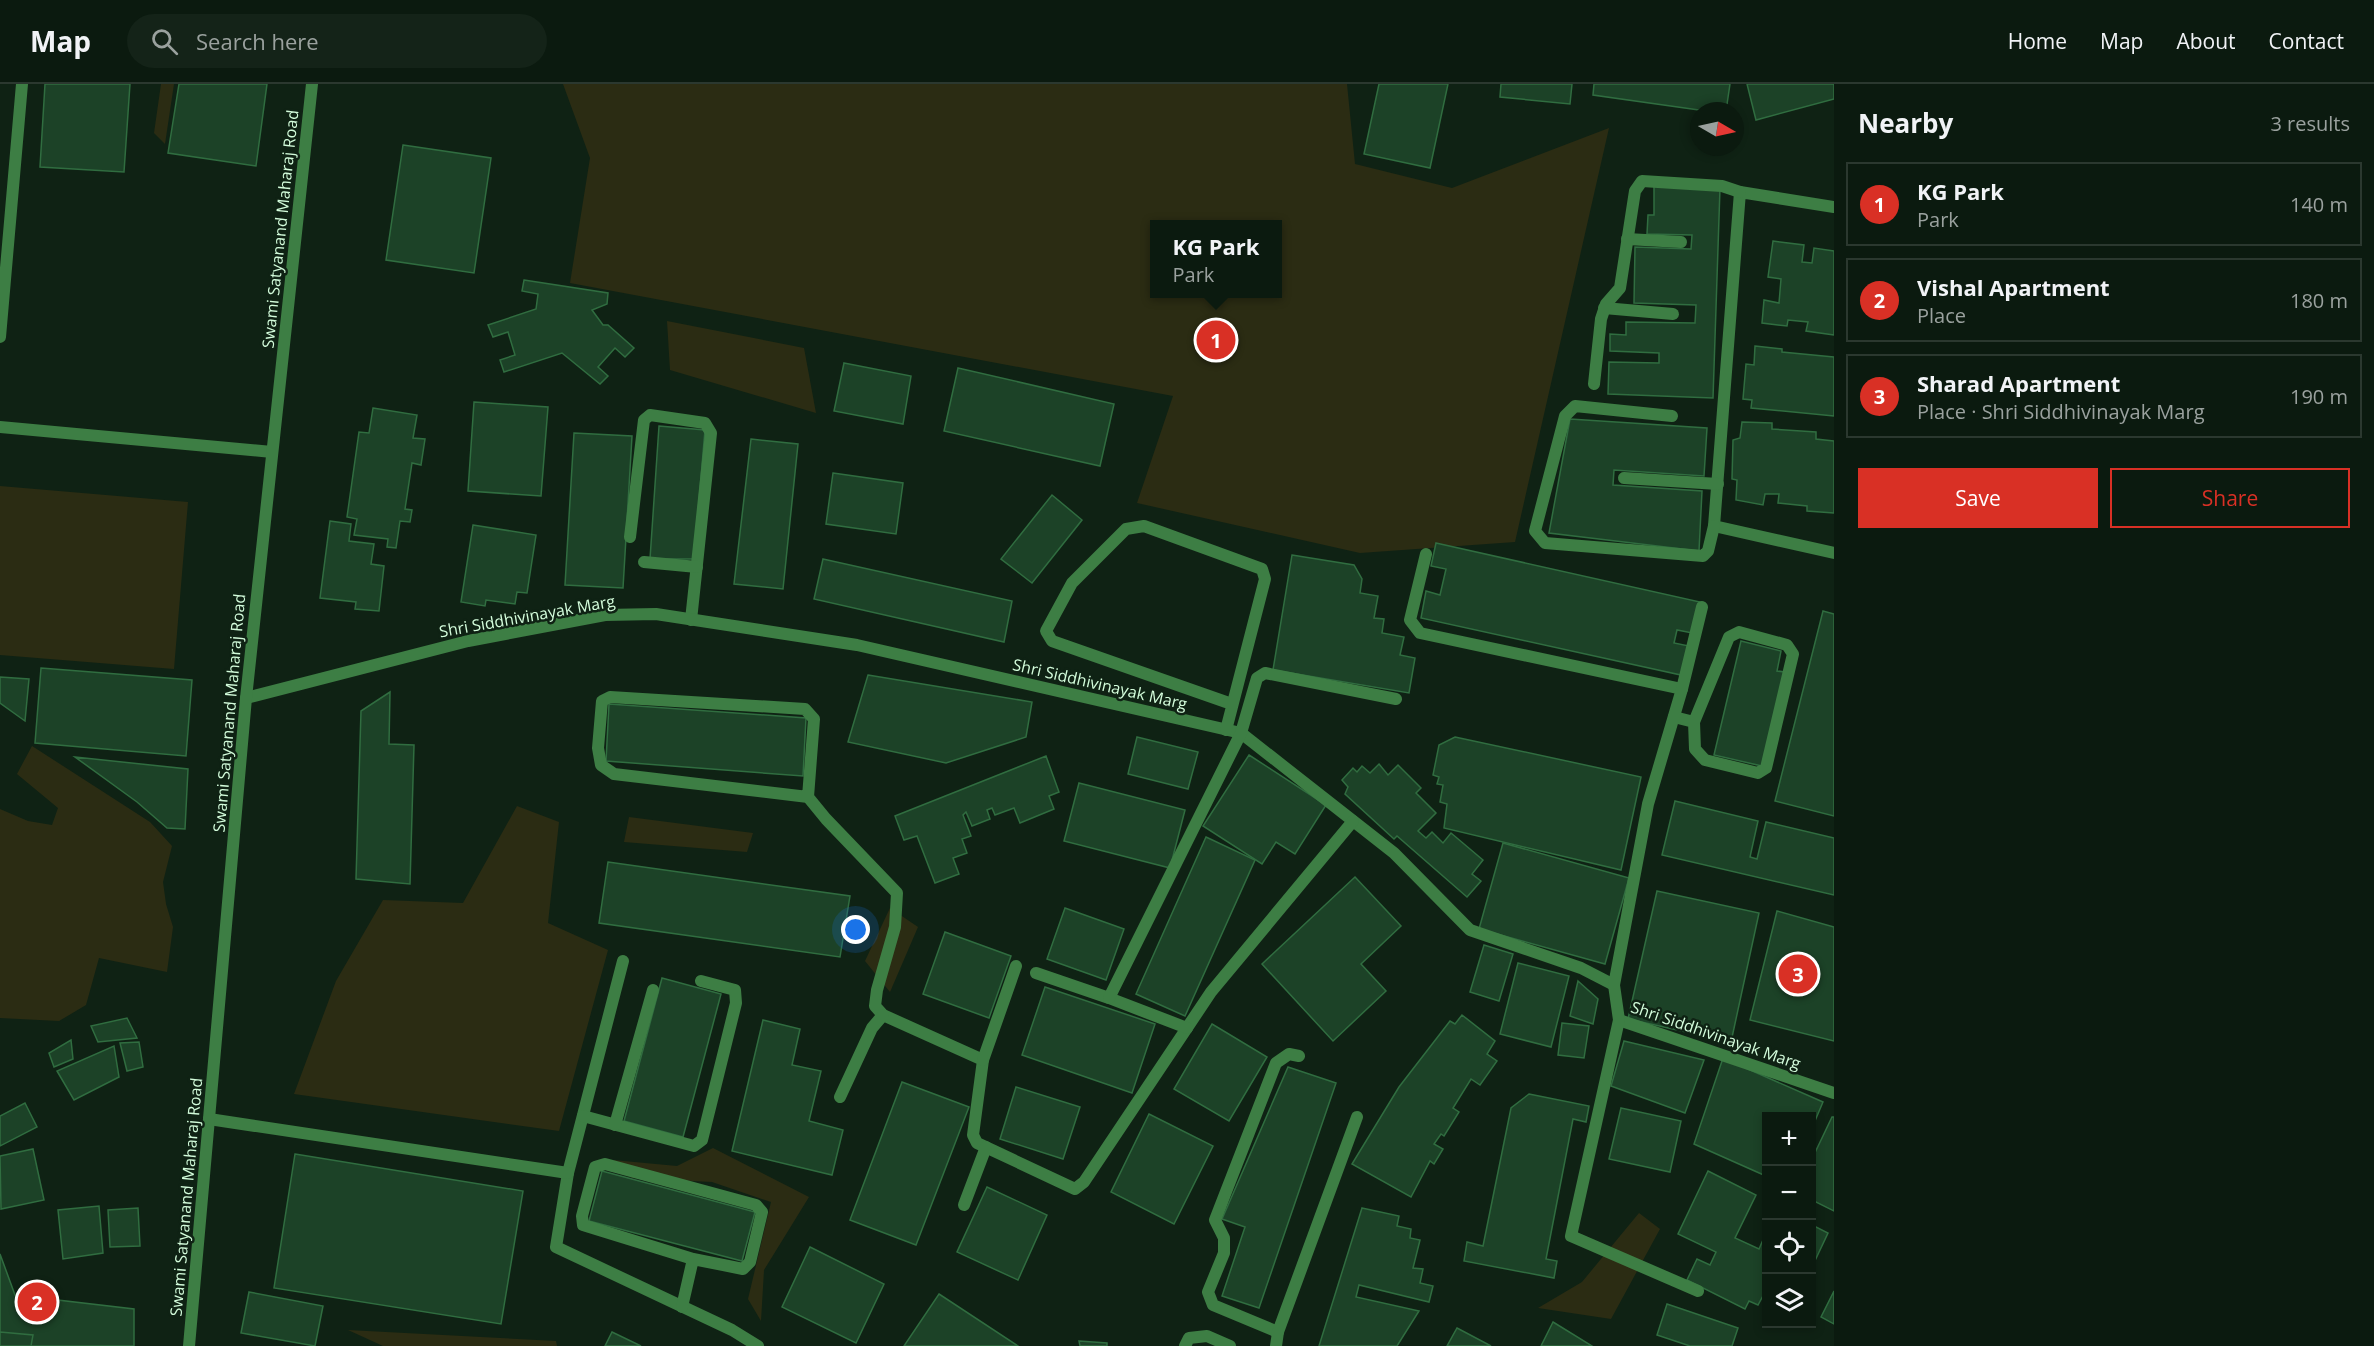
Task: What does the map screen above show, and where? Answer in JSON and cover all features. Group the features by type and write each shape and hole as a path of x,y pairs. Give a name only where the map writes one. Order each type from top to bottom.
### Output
{"street":[{"path":"0,330 22,84"},
{"name":"Swami Satyanand Maharaj Road","path":"189,1346 246,698 312,84"},
{"path":"1594,384 1601,319 1605,308 1620,288 1635,191 1642,181 1722,186 1740,192 1834,207"},
{"path":"1672,416 1575,406 1565,416 1535,531 1545,543 1703,556 1708,551 1714,526 1718,484 1740,192"},
{"path":"1627,239 1682,242"},
{"path":"1605,308 1673,314"},
{"path":"630,537 644,420 650,415 705,423 711,433 691,620"},
{"path":"0,427 272,452"},
{"path":"1624,478 1718,484"},
{"path":"1226,702 1052,641 1046,631 1071,583 1126,529 1144,526 1262,569 1265,579 1226,730"},
{"path":"1714,526 1834,554"},
{"path":"1425,554 1410,620 1420,633 1682,689"},
{"path":"644,562 697,567"},
{"path":"1614,985 1648,804 1682,689 1702,606"},
{"name":"Shri Siddhivinayak Marg","path":"246,698 468,641 605,615 656,614 857,645 1241,733 1394,853 1470,930 1581,968 1614,985 1619,1020 1834,1093"},
{"path":"1739,632 1787,645 1793,654 1766,768 1758,773 1705,760 1695,748 1694,722 1729,637 1739,632"},
{"path":"1109,998 1241,733 1257,678 1265,673 1396,699"},
{"path":"808,797 614,774 601,765 598,748 602,701 610,697 805,709 814,719 808,797 897,893 895,927 877,990 876,1006 883,1015 983,1060"},
{"path":"1674,717 1694,722"},
{"path":"1016,966 983,1060 973,1134 977,1143 1075,1189 1084,1182 1210,992 1353,821"},
{"path":"623,961 568,1173 556,1247 732,1330 758,1346"},
{"path":"1036,973 1186,1028"},
{"path":"583,1116 694,1146 702,1140 736,1003 735,990 701,981"},
{"path":"615,1125 653,990"},
{"path":"840,1097 872,1028 883,1015"},
{"path":"1619,1020 1571,1236 1698,1291"},
{"path":"1278,1332 1213,1305 1208,1292 1224,1253 1224,1238 1215,1220 1276,1062 1289,1054 1299,1056"},
{"path":"1276,1346 1278,1332 1357,1117"},
{"path":"209,1119 568,1173"},
{"path":"964,1206 986,1147"},
{"path":"605,1164 756,1205 762,1212 750,1262 743,1269 693,1259 583,1225 582,1216 595,1167 605,1164"},
{"path":"682,1306 693,1259"},
{"path":"1185,1346 1189,1338 1207,1336 1230,1346"}],"green space":[{"path":"161,84 174,84 165,144 154,133"},
{"path":"563,84 1347,84 1355,164 1452,188 1609,128 1515,542 1360,553 1137,503 1173,396 570,283 590,158"},
{"path":"667,321 804,348 816,413 670,370"},
{"path":"0,486 188,502 174,669 0,655"},
{"path":"32,746 150,822 172,846 163,882 166,904 173,927 167,972 99,958 86,1005 59,1021 0,1018 0,809 28,821 52,825 58,808 17,774"},
{"path":"517,806 559,822 548,923 608,950 559,1131 294,1094 336,981 383,900 463,903"},
{"path":"629,817 753,833 747,852 624,842"},
{"path":"890,908 918,927 890,992 865,961"},
{"path":"713,1148 809,1197 764,1270 761,1321 748,1299 771,1202 712,1182 632,1178 613,1160 677,1166"},
{"path":"1639,1213 1660,1229 1611,1319 1538,1308 1582,1282"},
{"path":"348,1330 556,1341 557,1346 383,1346"}],"building":[{"path":"45,84 130,84 124,172 40,167"},
{"path":"179,84 267,84 256,166 168,153"},
{"path":"1379,84 1448,84 1430,168 1364,154"},
{"path":"1501,84 1572,84 1570,104 1500,97"},
{"path":"1594,84 1730,84 1727,102 1690,102 1690,109 1593,95"},
{"path":"1747,84 1834,84 1834,99 1756,120"},
{"path":"403,145 491,158 474,273 386,260"},
{"path":"1654,186 1720,188 1713,398 1608,394 1609,362 1659,363 1659,353 1610,351 1610,334 1626,335 1626,322 1695,323 1696,305 1634,303 1635,247 1691,249 1692,235 1647,234 1648,215 1654,215"},
{"path":"1773,241 1804,245 1802,262 1812,263 1814,248 1834,251 1834,335 1806,331 1808,322 1788,320 1787,326 1762,323 1764,300 1779,303 1781,279 1768,277"},
{"path":"524,280 608,293 607,304 592,310 603,325 608,325 634,348 625,357 615,348 598,367 608,376 600,384 562,353 504,372 500,360 515,355 508,332 493,337 488,325 536,309 538,294 522,291"},
{"path":"1755,346 1782,349 1782,352 1834,357 1834,416 1751,408 1752,400 1743,399 1746,364 1754,365"},
{"path":"844,363 911,376 903,424 834,411"},
{"path":"958,368 1114,404 1100,466 944,431"},
{"path":"474,402 548,407 541,496 468,491"},
{"path":"373,408 417,415 413,438 425,439 421,465 412,463 405,509 412,510 410,522 400,521 396,548 387,547 388,539 354,535 357,519 347,517 359,432 369,433"},
{"path":"1570,419 1707,428 1704,476 1614,470 1613,485 1702,491 1699,551 1549,533"},
{"path":"1742,422 1772,423 1772,429 1816,432 1816,439 1834,441 1834,513 1807,511 1807,506 1778,503 1779,494 1765,494 1763,505 1736,500 1737,480 1732,479 1733,440 1740,438"},
{"path":"659,426 705,430 694,559 650,559"},
{"path":"574,433 632,436 623,588 565,585"},
{"path":"751,439 798,444 783,589 734,584"},
{"path":"833,473 903,483 896,534 826,524"},
{"path":"1052,495 1082,520 1032,583 1001,559"},
{"path":"330,521 351,524 349,541 374,544 371,564 384,566 379,611 355,609 356,602 320,598"},
{"path":"473,525 536,535 527,593 517,592 515,604 486,600 485,606 461,602"},
{"path":"1436,543 1700,602 1692,633 1677,630 1674,643 1689,646 1681,675 1421,618 1426,591 1440,595 1446,569 1431,566"},
{"path":"1292,555 1354,565 1362,579 1360,593 1378,596 1374,618 1384,619 1382,633 1404,637 1400,655 1415,658 1409,693 1273,670"},
{"path":"823,559 1012,601 1004,642 814,599"},
{"path":"1823,611 1834,614 1834,816 1775,801"},
{"path":"1741,641 1781,651 1777,671 1785,672 1762,766 1714,755"},
{"path":"41,668 192,680 186,756 35,743"},
{"path":"868,675 1032,702 1026,737 946,763 848,742"},
{"path":"0,677 29,679 25,721 0,703"},
{"path":"390,692 389,744 414,745 410,884 356,879 361,711"},
{"path":"609,704 806,718 803,776 606,761"},
{"path":"1137,737 1198,752 1188,789 1128,774"},
{"path":"1455,737 1641,777 1621,870 1444,828 1447,804 1440,802 1443,785 1437,784 1439,777 1433,775 1439,745"},
{"path":"1249,755 1326,805 1295,854 1276,842 1262,864 1203,826"},
{"path":"1046,756 1059,792 1049,796 1054,809 1020,823 1014,808 995,815 992,808 987,810 990,819 972,826 966,812 963,815 971,836 962,839 967,853 953,858 959,874 935,883 917,836 904,840 895,816"},
{"path":"75,757 188,769 185,829 167,828 137,802"},
{"path":"1379,764 1388,775 1398,765 1421,788 1416,793 1436,813 1418,831 1426,838 1432,832 1443,843 1451,833 1483,860 1472,874 1481,881 1467,897 1397,836 1394,839 1345,794 1348,787 1342,780 1353,768 1357,772 1362,766 1370,773"},
{"path":"1079,783 1185,810 1170,868 1064,841"},
{"path":"1675,801 1758,821 1750,857 1757,859 1766,822 1834,838 1834,895 1662,855"},
{"path":"1206,837 1255,860 1185,1016 1136,994"},
{"path":"1503,843 1629,878 1605,964 1479,929"},
{"path":"608,862 850,896 840,957 599,923"},
{"path":"1355,877 1401,926 1361,964 1386,991 1333,1041 1262,964"},
{"path":"1657,891 1759,913 1731,1042 1628,1019"},
{"path":"1065,908 1124,929 1106,980 1047,959"},
{"path":"1777,911 1834,927 1834,1041 1750,1020"},
{"path":"945,932 1011,956 989,1018 923,994"},
{"path":"1484,945 1513,954 1499,1001 1470,992"},
{"path":"1518,963 1569,976 1551,1047 1500,1034"},
{"path":"662,978 721,994 683,1137 624,1121"},
{"path":"1578,981 1598,999 1593,1024 1570,1016"},
{"path":"1045,987 1155,1024 1132,1093 1022,1055"},
{"path":"1462,1015 1495,1041 1487,1054 1497,1061 1480,1085 1471,1079 1453,1108 1459,1112 1444,1136 1441,1134 1434,1144 1443,1149 1434,1164 1430,1161 1411,1197 1352,1164 1399,1087 1450,1021 1455,1024"},
{"path":"127,1018 137,1038 98,1042 91,1026"},
{"path":"763,1020 800,1029 792,1065 821,1071 809,1121 843,1130 832,1175 732,1151"},
{"path":"1562,1023 1589,1026 1584,1058 1558,1055"},
{"path":"1212,1024 1267,1057 1229,1121 1174,1089"},
{"path":"71,1040 73,1059 54,1067 49,1053"},
{"path":"1624,1041 1704,1060 1685,1113 1611,1086"},
{"path":"139,1042 143,1067 127,1071 120,1043"},
{"path":"114,1046 119,1077 74,1100 57,1071"},
{"path":"1723,1058 1823,1102 1816,1119 1816,1112 1762,1112 1762,1174 1694,1144"},
{"path":"1288,1067 1336,1083 1259,1308 1222,1296 1245,1227 1222,1219"},
{"path":"902,1082 969,1107 916,1245 850,1220"},
{"path":"1016,1087 1080,1107 1063,1159 1000,1139"},
{"path":"1529,1094 1589,1106 1586,1122 1573,1119 1546,1259 1557,1261 1554,1278 1464,1261 1467,1242 1483,1246 1511,1108"},
{"path":"25,1103 37,1127 0,1146 0,1116"},
{"path":"1621,1108 1681,1121 1670,1172 1609,1159"},
{"path":"1149,1114 1213,1146 1174,1224 1111,1192"},
{"path":"1834,1117 1834,1211 1816,1202 1816,1151"},
{"path":"33,1149 44,1200 1,1209 0,1156"},
{"path":"295,1154 523,1191 501,1324 274,1288"},
{"path":"602,1171 755,1212 742,1261 589,1221"},
{"path":"1708,1171 1756,1195 1735,1238 1759,1249 1762,1242 1762,1298 1758,1305 1749,1301 1745,1309 1687,1280 1697,1259 1710,1265 1716,1252 1678,1234"},
{"path":"987,1187 1047,1215 1018,1280 957,1252"},
{"path":"99,1206 103,1253 63,1259 58,1210"},
{"path":"138,1208 140,1246 110,1247 108,1210"},
{"path":"1362,1208 1399,1216 1397,1226 1411,1229 1410,1238 1420,1240 1413,1268 1423,1269 1420,1283 1433,1286 1429,1302 1359,1285 1356,1297 1419,1311 1397,1346 1319,1346"},
{"path":"1816,1227 1828,1233 1816,1258"},
{"path":"810,1247 884,1284 856,1343 782,1307"},
{"path":"0,1254 15,1295 134,1309 134,1346 0,1346"},
{"path":"1834,1291 1834,1324 1821,1317"},
{"path":"249,1292 323,1306 315,1346 241,1333"},
{"path":"939,1294 1018,1346 904,1346"},
{"path":"1667,1304 1738,1328 1732,1346 1690,1346 1657,1335"},
{"path":"1553,1322 1592,1346 1541,1346"},
{"path":"1457,1328 1491,1346 1447,1346"},
{"path":"0,1332 33,1335 31,1346 0,1346"},
{"path":"612,1332 641,1346 605,1346"},
{"path":"1079,1341 1107,1343 1107,1346 1080,1346"}],"place":[{"name":"KG Park","path":"1216,340"},
{"name":"Sharad Apartment","path":"1798,974"},
{"name":"Vishal Apartment","path":"37,1302"}]}
